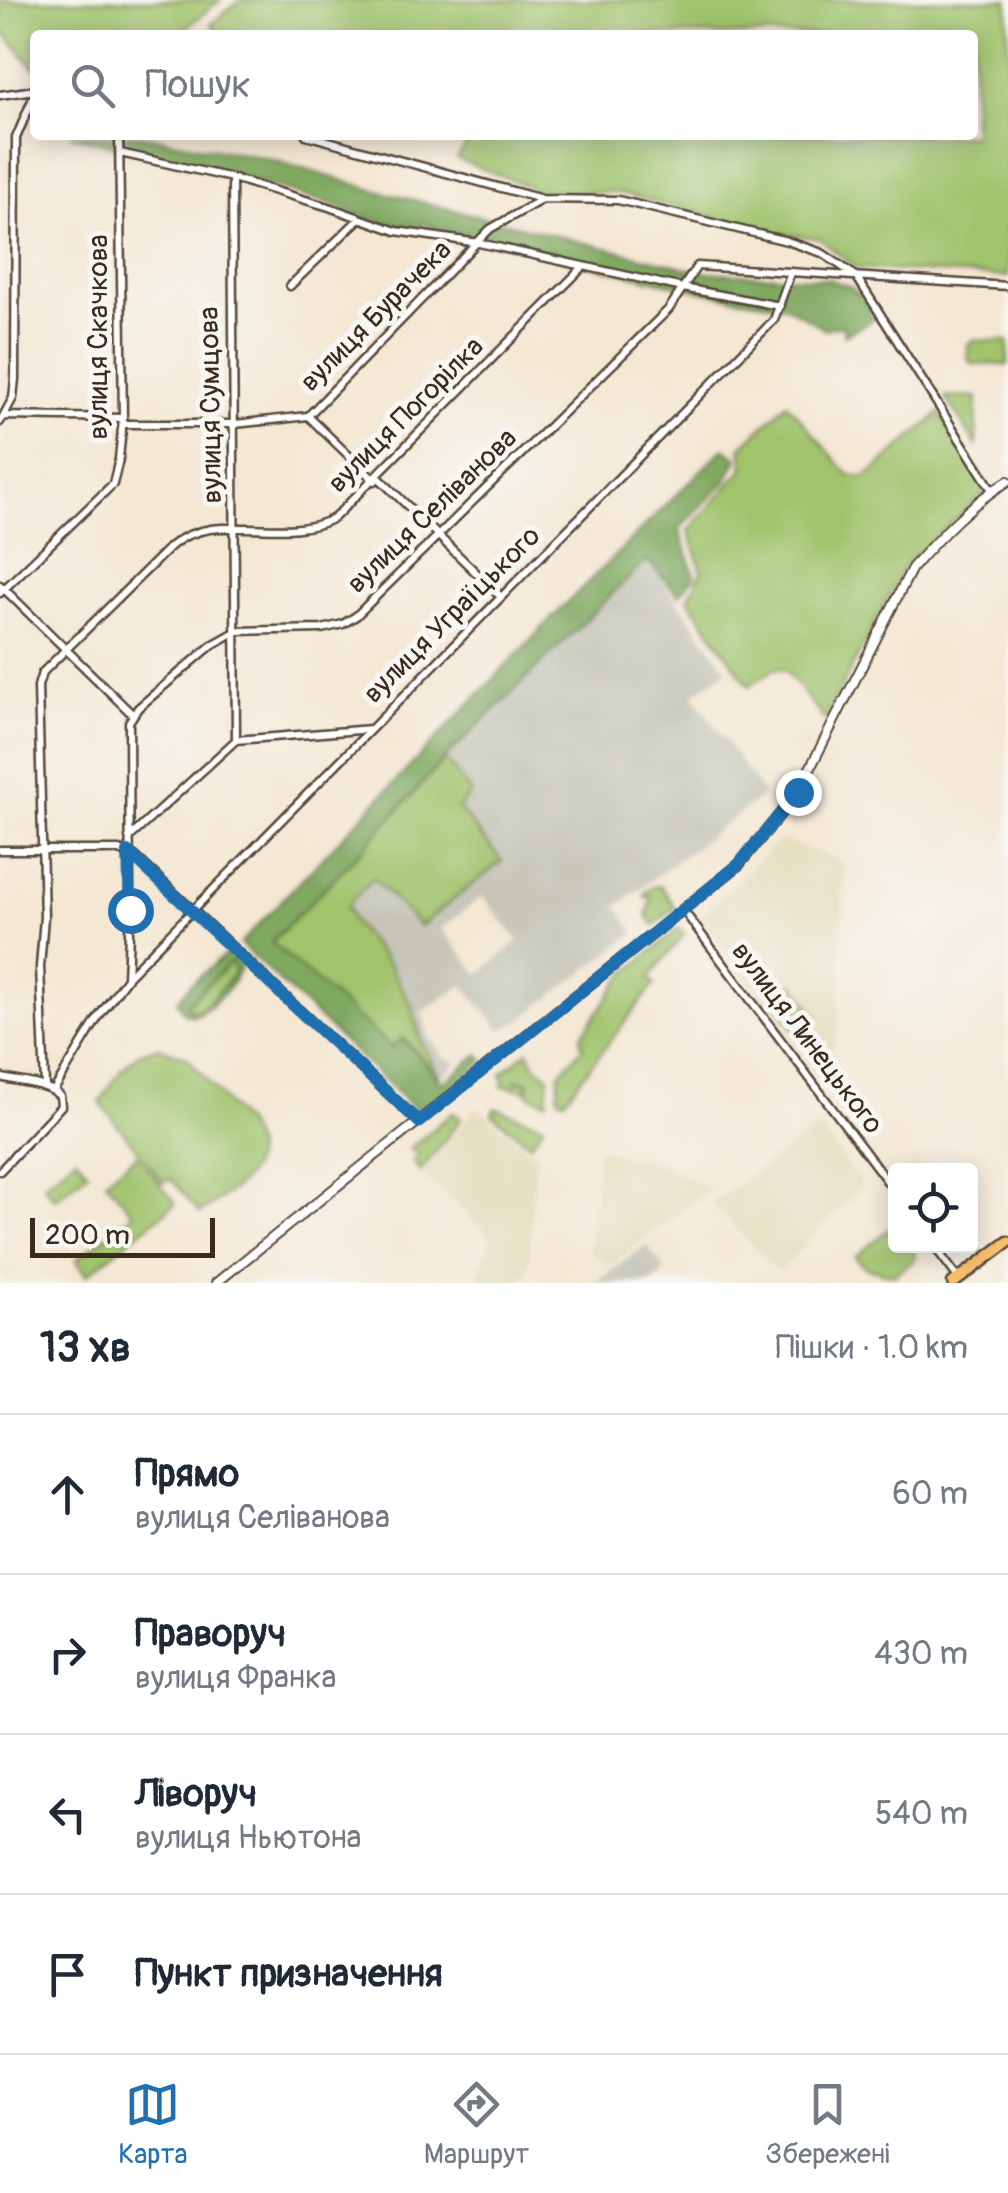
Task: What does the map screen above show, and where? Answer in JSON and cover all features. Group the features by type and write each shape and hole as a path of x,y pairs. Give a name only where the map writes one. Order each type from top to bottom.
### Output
{"main road":[{"path":"956,1281 1008,1242"}],"street":[{"path":"0,95 30,92"},
{"path":"2,419 12,398 14,379 16,138 30,103"},
{"name":"вулиця Скачкова","path":"1,589 112,484 123,421 119,140"},
{"path":"324,140 542,199 618,200 822,252 856,276 992,490"},
{"path":"120,153 232,178 330,206 358,220 396,231 479,242 780,306"},
{"name":"вулиця Сумцова","path":"232,178 236,740"},
{"name":"вулиця Бурачека","path":"2,419 235,424 308,416 490,230 542,199"},
{"path":"290,286 358,220"},
{"name":"вулиця Селіванова","path":"237,631 322,629 356,616 670,309 697,266 791,272"},
{"name":"вулиця Погорілка","path":"46,1086 40,966 44,917 39,679 180,539 201,528 236,530 327,522 376,479 583,267"},
{"path":"791,272 1008,286"},
{"name":"вулиця Уграїцького","path":"127,978 774,320 791,272"},
{"path":"308,416 501,597"},
{"path":"216,1283 738,865 798,792 912,568 938,538 992,490 1008,481"},
{"path":"1,589 132,714"},
{"path":"54,1090 127,978 132,714 212,645 237,631"},
{"path":"128,839 236,740 371,729"},
{"path":"0,850 128,852 419,1122"},
{"name":"вулиця Линецького","path":"683,910 888,1182"},
{"path":"0,1077 46,1086 60,1096 61,1106 0,1171"},
{"path":"938,1253 956,1281"}],"shaded area":[{"path":"648,560 727,670 693,695 764,795 617,906 635,933 518,1022 501,1030 463,985 422,1012 428,1035 444,1058 458,1062 440,1078 420,1041 412,1006 389,965 354,923 347,906 373,878 501,861 457,808 470,793 445,759","holes":["482,896 519,941 479,974 441,929"]},
{"path":"781,839 844,862 838,1022 827,1089 700,917"},
{"path":"476,1107 536,1155 528,1274 521,1277 522,1283 475,1283 491,1237 423,1174"},
{"path":"819,1126 862,1186 778,1273 712,1203"},
{"path":"598,1149 660,1163 710,1189 610,1265 589,1251"},
{"path":"647,1244 665,1270 652,1283 595,1283"}],"green space":[{"path":"0,0 220,0 184,30 106,30 101,25 94,30 30,30 30,63 5,34 0,37"},
{"path":"240,0 1008,0 1008,277 856,268 820,239 769,231 620,193 540,191 457,159 470,140 978,140 978,30 216,30 211,24"},
{"path":"90,140 166,140 270,159 374,190 702,272 829,279 851,287 868,305 873,320 844,335 843,325 825,329 784,305 724,296 440,231 425,224 416,229 367,219 244,178"},
{"path":"973,340 1008,341 1008,365 972,364 968,345"},
{"path":"945,397 977,397 976,445"},
{"path":"787,403 848,474 861,478 940,413 987,486 904,566 825,720 785,670 776,668 749,686 688,599 702,572 689,530 744,468 741,448"},
{"path":"724,448 738,458 727,480 679,529 695,576 679,595 647,560 445,758 271,942 392,1048 402,1038 443,1083 479,1054 484,1061 420,1114 240,944 554,616"},
{"path":"445,759 471,793 458,808 502,861 420,926 373,878 347,906 354,923 389,965 412,1006 421,1041 440,1078 403,1038 392,1048 271,943"},
{"path":"661,886 676,908 654,925 647,916 652,897 645,897 645,893"},
{"path":"679,928 685,933 649,978 655,984 564,1100 558,1097 559,1074 583,1047 580,1038 623,976"},
{"path":"229,952 241,964 223,994 209,1007 194,1016 184,1013 177,1001","holes":["231,962 233,975 202,1010 191,1011 187,1004"]},
{"path":"231,962 233,975 202,1010 191,1011 187,1004"},
{"path":"794,984 817,1016 796,1030 773,999"},
{"path":"159,1047 188,1058 247,1127 254,1142 255,1156 245,1178 200,1213 171,1179 163,1182 100,1103 131,1060"},
{"path":"528,1051 535,1065 549,1076 547,1102 527,1094 529,1082 517,1079 516,1084 518,1080 528,1083 526,1090 502,1086 501,1074"},
{"path":"496,1108 544,1125 530,1144 492,1114"},
{"path":"453,1112 461,1119 420,1172 413,1161 418,1154 409,1149"},
{"path":"137,1155 176,1203 87,1275 76,1260 133,1214 106,1180"},
{"path":"76,1157 88,1172 55,1199 43,1185"},
{"path":"888,1230 888,1253 914,1253 914,1260 894,1275 866,1268 855,1257"}],"route":[{"path":"130,910 128,852 419,1122 738,865 798,792"}]}
